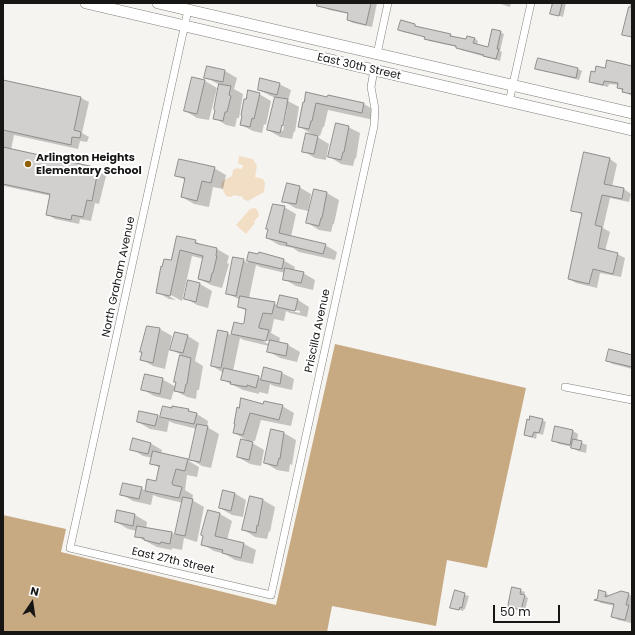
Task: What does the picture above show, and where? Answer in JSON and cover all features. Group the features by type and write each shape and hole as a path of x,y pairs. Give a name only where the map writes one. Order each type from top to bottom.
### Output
{"main road":[{"name":"East 30th Street","path":"86,3 632,130"},
{"name":"East 30th Street","path":"158,3 632,113"}],"street":[{"path":"377,54 388,3"},
{"path":"509,102 531,3"},
{"name":"North Graham Avenue","path":"70,548 188,10"},
{"name":"Priscilla Avenue","path":"271,595 374,126 375,109 371,87 374,70"},
{"path":"565,387 632,400"},
{"name":"East 27th Street","path":"70,548 271,595"}],"shaded area":[{"path":"239,156 253,159 257,166 255,177 263,179 265,183 264,192 248,201 243,199 243,197 234,195 231,197 226,196 221,186 222,181 232,176 233,170 237,168 242,169 243,165 238,164"},
{"path":"255,208 258,211 259,216 246,234 236,225 250,209"},
{"path":"335,344 526,388 487,568 447,560 436,626 332,606 327,632 3,632 3,515 66,529 61,552 276,605"}],"building":[{"path":"317,3 371,3 366,25 347,20 348,13 317,6"},
{"path":"553,3 562,3 559,16 550,14"},
{"path":"629,7 632,7 632,37 622,35"},
{"path":"401,20 415,24 415,26 451,34 450,36 466,39 467,36 475,38 473,43 488,47 492,29 501,31 496,59 456,48 456,46 424,39 425,37 398,30"},
{"path":"538,58 578,68 576,78 535,69"},
{"path":"607,60 632,66 632,94 622,92 623,89 617,88 618,83 604,81 603,85 589,82 591,71 595,72 596,66 605,68"},
{"path":"207,66 225,70 223,82 204,78"},
{"path":"192,77 205,80 197,114 184,111"},
{"path":"260,78 280,83 277,95 258,90"},
{"path":"3,80 81,97 74,130 81,132 80,138 72,137 71,145 3,130"},
{"path":"219,84 231,86 229,95 231,96 223,121 213,119"},
{"path":"248,90 260,93 254,119 252,118 250,127 240,125 244,99 246,99"},
{"path":"306,92 364,103 362,113 316,103 309,129 298,127"},
{"path":"275,97 288,99 283,126 282,125 280,133 267,130"},
{"path":"336,123 349,126 341,160 328,157"},
{"path":"306,133 318,136 314,154 302,152"},
{"path":"3,147 94,167 93,169 98,170 92,201 87,200 83,217 72,215 71,220 46,215 50,194 3,184"},
{"path":"584,152 610,158 604,184 624,188 622,199 602,195 595,225 602,227 598,248 618,253 613,274 593,269 589,284 568,279 582,213 571,211"},
{"path":"179,159 215,167 211,183 202,181 197,201 181,197 185,178 175,176"},
{"path":"287,183 300,186 296,204 282,202"},
{"path":"314,189 327,192 319,226 306,223"},
{"path":"273,204 285,206 279,233 326,244 323,254 286,245 287,243 266,238 268,229 266,229"},
{"path":"177,236 196,240 195,243 217,248 217,256 210,282 198,279 203,256 180,250 170,296 156,293 161,266 162,267 164,259 171,260"},
{"path":"249,252 258,254 259,252 284,259 282,269 247,261"},
{"path":"233,257 244,259 236,296 226,294"},
{"path":"285,268 304,272 301,283 283,280"},
{"path":"188,280 200,283 196,302 184,299"},
{"path":"280,295 298,299 295,311 277,307"},
{"path":"240,296 275,302 272,314 263,313 259,326 259,328 269,330 266,341 231,334 234,322 244,323 246,309 238,307"},
{"path":"147,326 160,328 153,363 140,360 142,352 140,352"},
{"path":"218,330 228,332 221,368 211,366"},
{"path":"175,332 188,335 183,353 170,350"},
{"path":"270,340 288,344 286,356 267,352"},
{"path":"609,349 632,355 632,367 606,361"},
{"path":"180,355 191,358 184,393 174,391 176,382 174,382"},
{"path":"264,367 282,372 280,384 261,380"},
{"path":"224,368 259,376 256,388 247,385 247,387 230,384 231,382 221,380"},
{"path":"145,374 163,378 160,394 141,390"},
{"path":"241,398 263,404 264,401 283,405 279,420 250,413 243,435 233,433 237,407 239,408"},
{"path":"163,406 189,409 188,411 197,413 194,424 160,417"},
{"path":"139,411 158,415 155,426 137,422"},
{"path":"530,416 543,419 539,433 534,432 532,437 524,435 527,419 529,420"},
{"path":"197,424 208,426 200,462 189,460"},
{"path":"555,426 573,430 570,445 552,441"},
{"path":"271,429 284,432 280,459 279,458 277,466 264,463"},
{"path":"133,438 151,443 148,454 130,450"},
{"path":"241,439 253,442 249,460 237,457"},
{"path":"573,439 582,441 580,450 571,448"},
{"path":"153,451 188,459 185,471 176,469 172,483 173,485 182,487 179,498 145,491 147,479 156,481 160,466 150,464"},
{"path":"123,483 142,487 139,499 120,495"},
{"path":"223,490 235,493 231,511 219,508"},
{"path":"250,496 263,499 256,533 242,530"},
{"path":"183,497 193,499 185,536 175,534"},
{"path":"117,510 135,514 133,526 115,522"},
{"path":"208,510 220,513 215,536 244,543 241,558 222,553 223,550 201,545 203,536 201,535"},
{"path":"137,526 172,532 170,544 161,542 160,544 144,540 144,538 135,537"},
{"path":"512,587 521,589 520,594 525,595 521,610 508,607"},
{"path":"455,590 465,593 462,608 460,607 459,610 450,608"},
{"path":"599,590 606,592 605,597 621,591 629,593 626,605 629,605 625,620 611,617 614,604 594,600 597,599"}],"place":[{"name":"Arlington Heights Elementary School","path":"28,164"}]}
